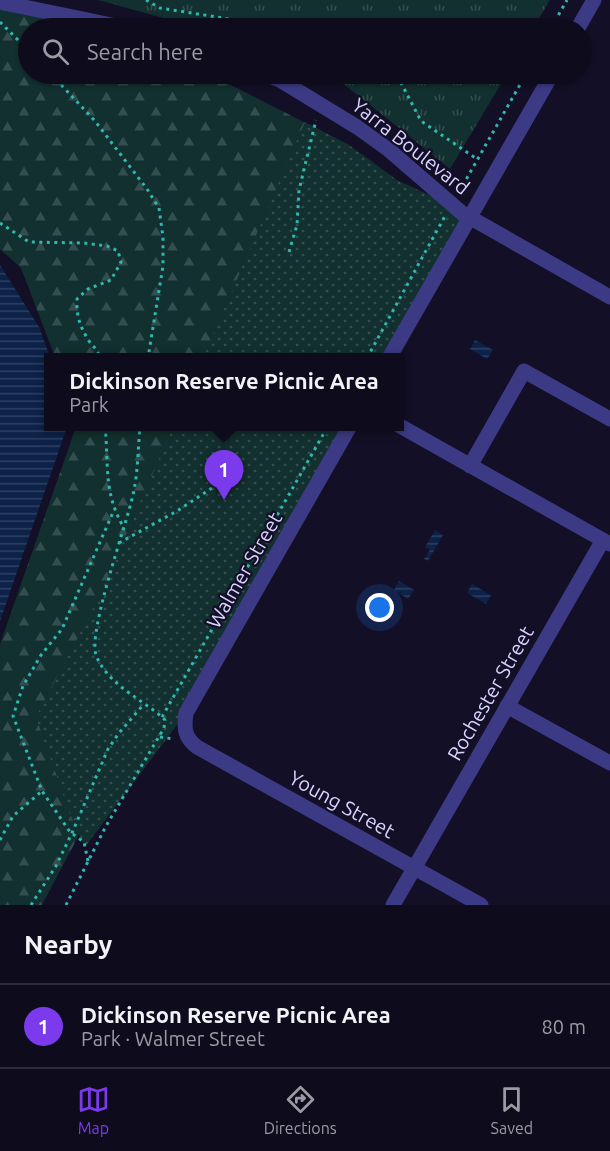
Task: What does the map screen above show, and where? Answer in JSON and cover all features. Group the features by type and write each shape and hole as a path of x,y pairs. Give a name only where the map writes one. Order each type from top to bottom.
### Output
{"street":[{"path":"584,18 594,0"},
{"path":"0,2 78,18"},
{"name":"Yarra Boulevard","path":"283,84 319,103 389,150 451,206 610,297"},
{"path":"391,353 546,84"},
{"path":"470,466 524,370 610,419"},
{"path":"404,429 607,542"},
{"name":"Walmer Street","path":"186,736 184,728 186,713 347,431"},
{"name":"Rochester Street","path":"393,905 507,706 607,542"},
{"path":"507,706 610,763"},
{"name":"Young Street","path":"186,736 197,747 481,905"}],"path":[{"path":"146,0 160,8 223,18"},
{"path":"557,18 567,0"},
{"path":"0,22 18,40"},
{"path":"60,84 95,122 159,208 163,237 163,266 149,353"},
{"path":"402,84 421,122 477,159"},
{"path":"368,353 520,84"},
{"path":"289,252 297,225 299,190 319,103"},
{"path":"0,224 29,242 84,243 106,246 118,251 121,262 111,280 88,289 77,299 76,312 82,330 99,353"},
{"path":"105,431 108,483 114,510 124,528"},
{"path":"66,905 128,786 164,728 165,720 114,679 97,657 94,648 105,593 134,492 140,431"},
{"path":"162,717 325,431"},
{"path":"119,543 177,511 215,486"},
{"path":"88,862 84,842 72,833 42,791 13,716 23,686 41,655 62,629 114,510"},
{"path":"31,905 56,866 108,749 144,704"},
{"path":"0,840 13,816 42,791"}],"green space":[{"path":"0,0 16,0 64,18 18,18 18,84 229,84 349,145 364,353 53,353 21,268 0,249"},
{"path":"98,0 550,0 539,18 164,18"},
{"path":"342,84 501,84 450,169"},
{"path":"305,122 349,145 397,180 451,205 470,217 391,353 205,353"},
{"path":"75,431 323,431 89,816 42,905 0,905 0,644"},
{"path":"171,431 348,431 186,713 85,847 70,814 36,717 99,597"}],"water":[{"path":"0,265 39,327 49,353 44,353 44,431 66,431 0,621"},
{"path":"475,340 493,350 487,359 470,349"},
{"path":"435,530 443,535 428,561 424,559 430,550 425,547"},
{"path":"399,581 414,590 408,599 394,590"},
{"path":"472,584 491,595 486,604 467,593"}],"place":[{"name":"Dickinson Reserve Picnic Area","path":"224,500"}]}
